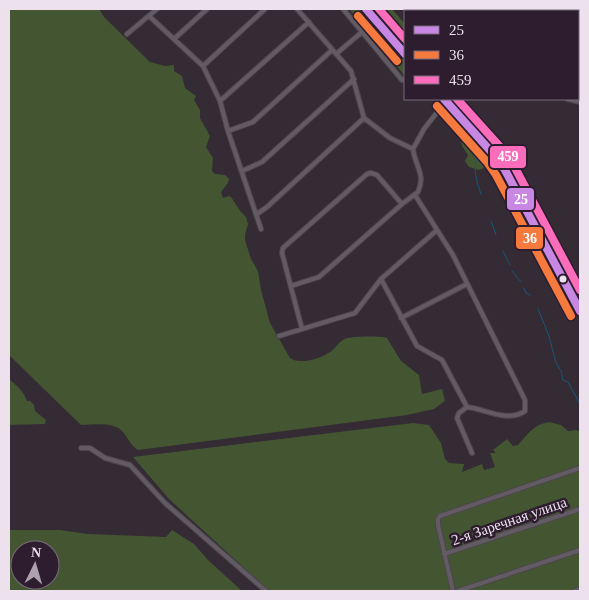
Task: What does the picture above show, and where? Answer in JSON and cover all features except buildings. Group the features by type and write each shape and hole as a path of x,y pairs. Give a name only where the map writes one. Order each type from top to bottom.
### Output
{"main road":[{"path":"366,9 404,53"},
{"path":"448,100 505,170 580,311"}],"street":[{"path":"127,34 157,9"},
{"path":"174,39 207,9"},
{"path":"202,66 265,9"},
{"path":"297,9 351,71 364,118 390,138 413,148"},
{"path":"343,9 402,80"},
{"path":"149,16 202,66 220,101 228,131 262,228"},
{"path":"220,101 309,22"},
{"path":"336,54 362,32"},
{"path":"228,131 253,122 332,50"},
{"path":"242,171 262,162 354,80"},
{"path":"291,286 319,278 402,204 415,195 421,186 422,176 413,148 424,129 448,100"},
{"path":"257,214 364,118"},
{"path":"302,329 282,253 283,248 367,174 377,175 402,204"},
{"path":"381,280 417,346 442,360 466,407 514,416 525,411 526,403 453,255 415,195"},
{"path":"279,336 355,313 381,280 437,230"},
{"path":"401,318 467,284"},
{"path":"466,407 459,413 457,418 472,453"},
{"path":"81,448 90,448 105,458 130,465 165,503 266,591"},
{"path":"453,591 444,554 438,519 440,516 580,468"},
{"name":"2-я Заречная улица","path":"444,554 580,509"},
{"path":"458,591 580,550"},
{"path":"575,591 580,589"}],"green space":[{"path":"9,9 99,9 104,17 150,62 165,66 174,65 174,71 182,76 185,88 196,96 194,100 200,110 200,118 210,136 206,147 213,158 212,171 215,174 225,175 229,179 221,192 223,198 231,197 246,217 248,224 245,240 251,259 258,271 270,323 290,358 299,361 316,359 330,352 348,338 387,338 401,361 419,375 422,394 442,389 445,401 434,409 407,415 138,450 131,444 123,432 114,426 103,424 81,425 9,355"},
{"path":"349,9 360,9 404,59 404,75"},
{"path":"376,9 392,9 404,23 404,41"},
{"path":"449,117 471,142 485,153 491,165 479,170 469,167 465,161 468,155 456,131 446,118"},
{"path":"9,379 22,391 27,401 34,405 35,411 46,420 45,424 9,425"},
{"path":"549,422 561,425 568,431 577,430 580,432 580,591 269,591 169,499 133,457 413,423 429,425 441,443 445,459 449,463 464,464 462,472 482,464 484,470 495,467 490,453 496,453 493,450 507,439 513,446 518,445 539,425"},
{"path":"9,530 60,530 88,534 166,537 172,530 194,544 208,560 242,591 9,591"}],"waterway":[{"path":"451,117 459,122 462,133 468,137 479,154 475,168 481,194"},
{"path":"491,221 496,235"},
{"path":"503,251 510,265"},
{"path":"512,271 521,282"},
{"path":"524,288 526,293 530,295"},
{"path":"538,309 563,380 568,382 580,404"}],"transit line":[{"name":"25","path":"366,9 404,53"},
{"name":"459","path":"379,9 404,38"},
{"name":"36","path":"358,16 397,61"},
{"name":"25","path":"445,100 495,156 505,170 580,311"},
{"name":"459","path":"458,100 513,164 580,290"},
{"name":"36","path":"437,106 487,162 496,175 571,316"}]}
